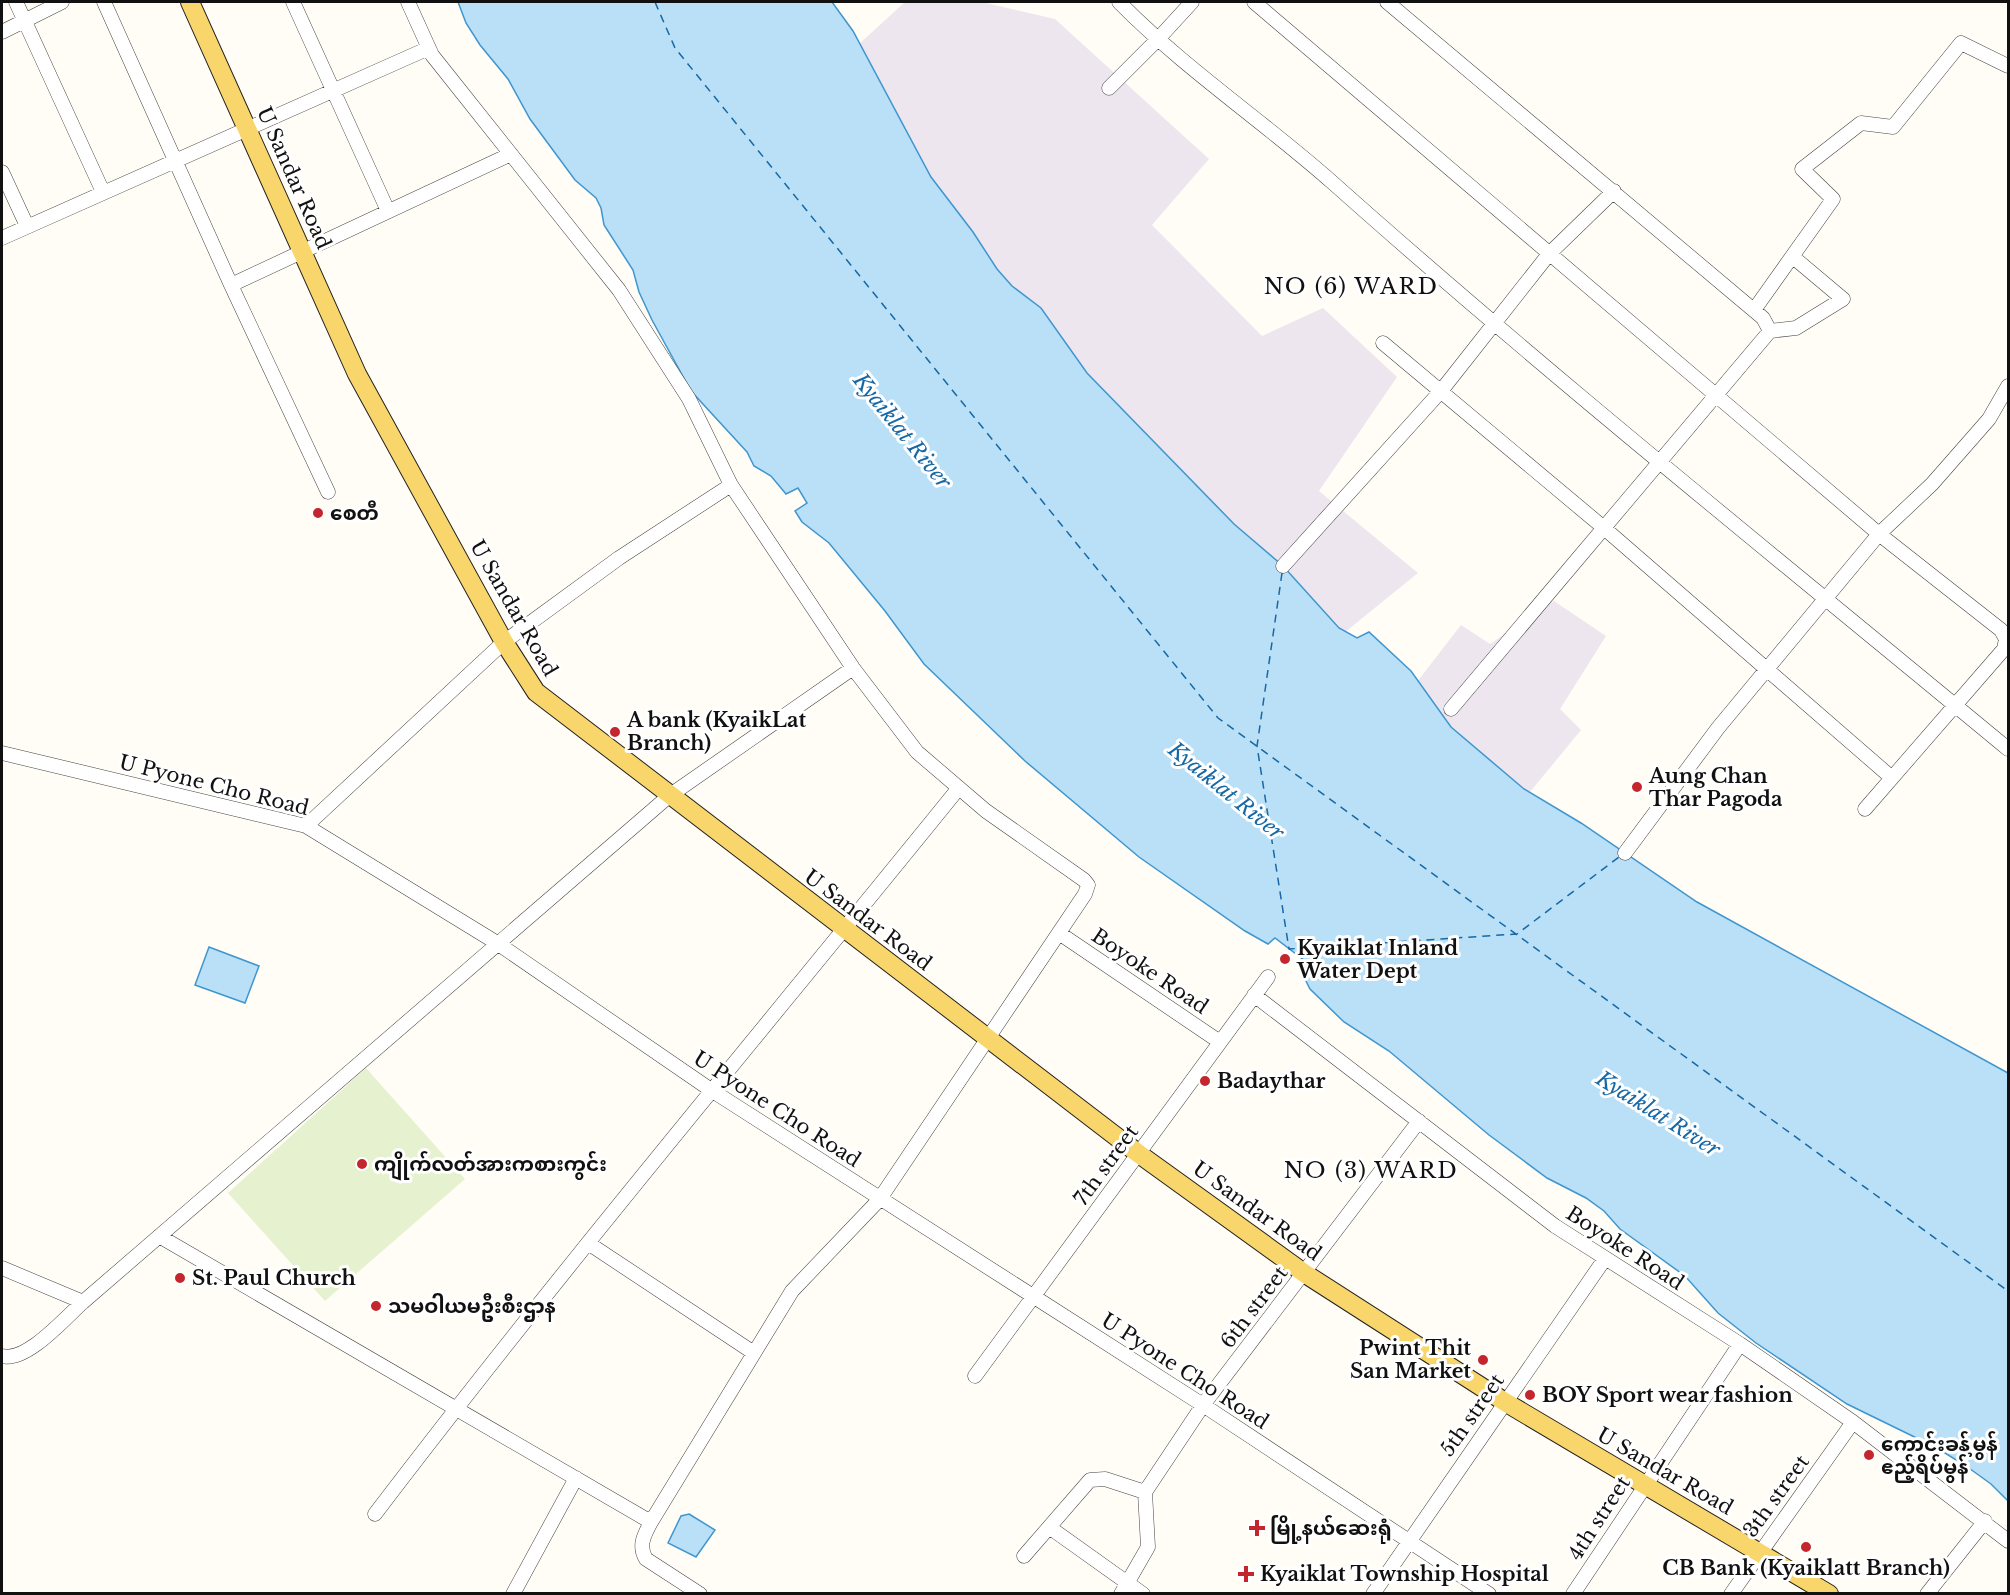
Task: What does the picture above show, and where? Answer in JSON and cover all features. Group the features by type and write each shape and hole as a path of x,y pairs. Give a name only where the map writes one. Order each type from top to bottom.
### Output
{"main road":[{"name":"U Sandar Road","path":"190,2 357,374 504,642 536,692 1139,1154 1304,1273 1505,1402 1829,1593"}],"street":[{"path":"16,2 103,192"},
{"path":"2,32 62,2"},
{"path":"104,2 177,160 231,285 328,492"},
{"path":"292,2 387,211"},
{"path":"408,2 429,48 619,290 689,399 732,485 853,668 917,752 958,789 1086,882 1087,891 879,1200 792,1291 651,1522 642,1541 646,1559 700,1593"},
{"path":"1119,2 1228,99 1330,180 1493,323 2008,749"},
{"path":"1109,88 1192,2"},
{"path":"1254,2 1879,534 2001,630 2006,639 2004,649 1866,809"},
{"path":"1387,2 1754,310 1763,318 1770,331"},
{"path":"1754,310 1833,199 1802,169 1861,123 1893,128 1961,43 2008,66"},
{"path":"2,238 429,48"},
{"path":"231,285 511,154"},
{"path":"2,172 27,226"},
{"path":"1283,566 1441,391 1549,254 1614,191"},
{"path":"1451,709 1770,331 1796,328 1843,299 1793,257"},
{"path":"1383,343 1604,528 1892,778"},
{"path":"1624,853 1718,728 1879,534 1932,484 1989,419 2008,386"},
{"path":"306,826 504,642 619,558 732,485"},
{"path":"2,1356 10,1358 26,1353 669,796 853,668"},
{"name":"U Pyone Cho Road","path":"2,753 306,826 497,943 879,1200 1203,1406 1489,1593"},
{"path":"375,1514 456,1407 711,1089 958,789"},
{"name":"Boyoke Road","path":"1059,933 1220,1042"},
{"name":"7th street","path":"975,1376 1268,977"},
{"name":"Boyoke Road","path":"1254,995 1555,1226 1604,1260 1740,1344 1853,1422 2008,1541"},
{"name":"6th street","path":"1145,1492 1203,1406 1419,1121"},
{"path":"159,1236 651,1522"},
{"path":"588,1243 754,1353"},
{"name":"5th street","path":"1373,1593 1604,1260"},
{"path":"2,1268 83,1302"},
{"name":"4th street","path":"1573,1593 1740,1344"},
{"name":"3th street","path":"1731,1593 1853,1422"},
{"path":"513,1593 576,1479"},
{"path":"1024,1556 1090,1480 1105,1479 1145,1492 1148,1547 1124,1588"},
{"path":"1927,1593 1984,1521"},
{"path":"1049,1527 1124,1588 1143,1593"}],"shaded area":[{"path":"905,2 982,2 1055,19 1209,159 1152,225 1262,336 1323,308 1397,377 1319,491 1418,573 1334,641 923,230 847,55"},
{"path":"1554,601 1606,636 1560,709 1581,730 1521,803 1410,691 1461,625 1490,644"}],"green space":[{"path":"366,1068 465,1179 325,1301 228,1193"}],"water":[{"name":"Kyaiklat River","path":"458,2 832,2 853,31 931,177 973,232 997,269 1012,286 1041,308 1087,373 1234,524 1283,566 1339,628 1357,638 1369,632 1411,671 1451,727 1524,789 1581,823 1697,902 2008,1073 2008,1501 1991,1484 1966,1466 1937,1448 1847,1404 1756,1343 1718,1313 1685,1276 1620,1229 1604,1211 1586,1198 1547,1178 1489,1135 1389,1051 1344,1022 1310,989 1300,969 1305,961 1275,938 1268,944 1245,931 1139,857 1025,761 924,664 885,611 829,543 802,522 795,511 807,503 798,488 786,494 771,476 754,466 747,452 691,391 652,320 639,292 633,270 604,225 601,208 596,198 575,180 530,119 508,79 480,45 466,23"},
{"path":"209,947 259,966 245,1003 195,985"},
{"path":"689,1514 715,1530 696,1557 668,1543 681,1516"}],"ferry route":[{"path":"655,2 675,48 1218,718 2008,1291"},
{"path":"1282,573 1257,746 1289,949 1517,934 1619,857"}],"place":[{"name":"စေတီ","path":"318,513"},
{"name":"A bank (KyaikLat Branch)","path":"615,732"},
{"name":"Aung Chan Thar Pagoda","path":"1637,787"},
{"name":"Kyaiklat Inland Water Dept","path":"1285,959"},
{"name":"Badaythar","path":"1205,1081"},
{"name":"ကျိုက်လတ်အားကစားကွင်း","path":"362,1164"},
{"name":"St. Paul Church","path":"180,1278"},
{"name":"သမဝါယမဦးစီးဌာန","path":"376,1306"},
{"name":"Pwint Thit San Market","path":"1483,1360"},
{"name":"BOY Sport wear fashion","path":"1530,1395"},
{"name":"ကောင်းခန့်မွန် ဧည့်ရိပ်မွန်","path":"1869,1455"},
{"name":"မြို့နယ်ဆေးရုံ","path":"1257,1528"},
{"name":"CB Bank (Kyaiklatt Branch)","path":"1806,1547"},
{"name":"Kyaiklat Township Hospital","path":"1246,1574"}],"district":[{"name":"NO (6) WARD","path":"1351,286"},
{"name":"NO (3) WARD","path":"1371,1170"}]}
